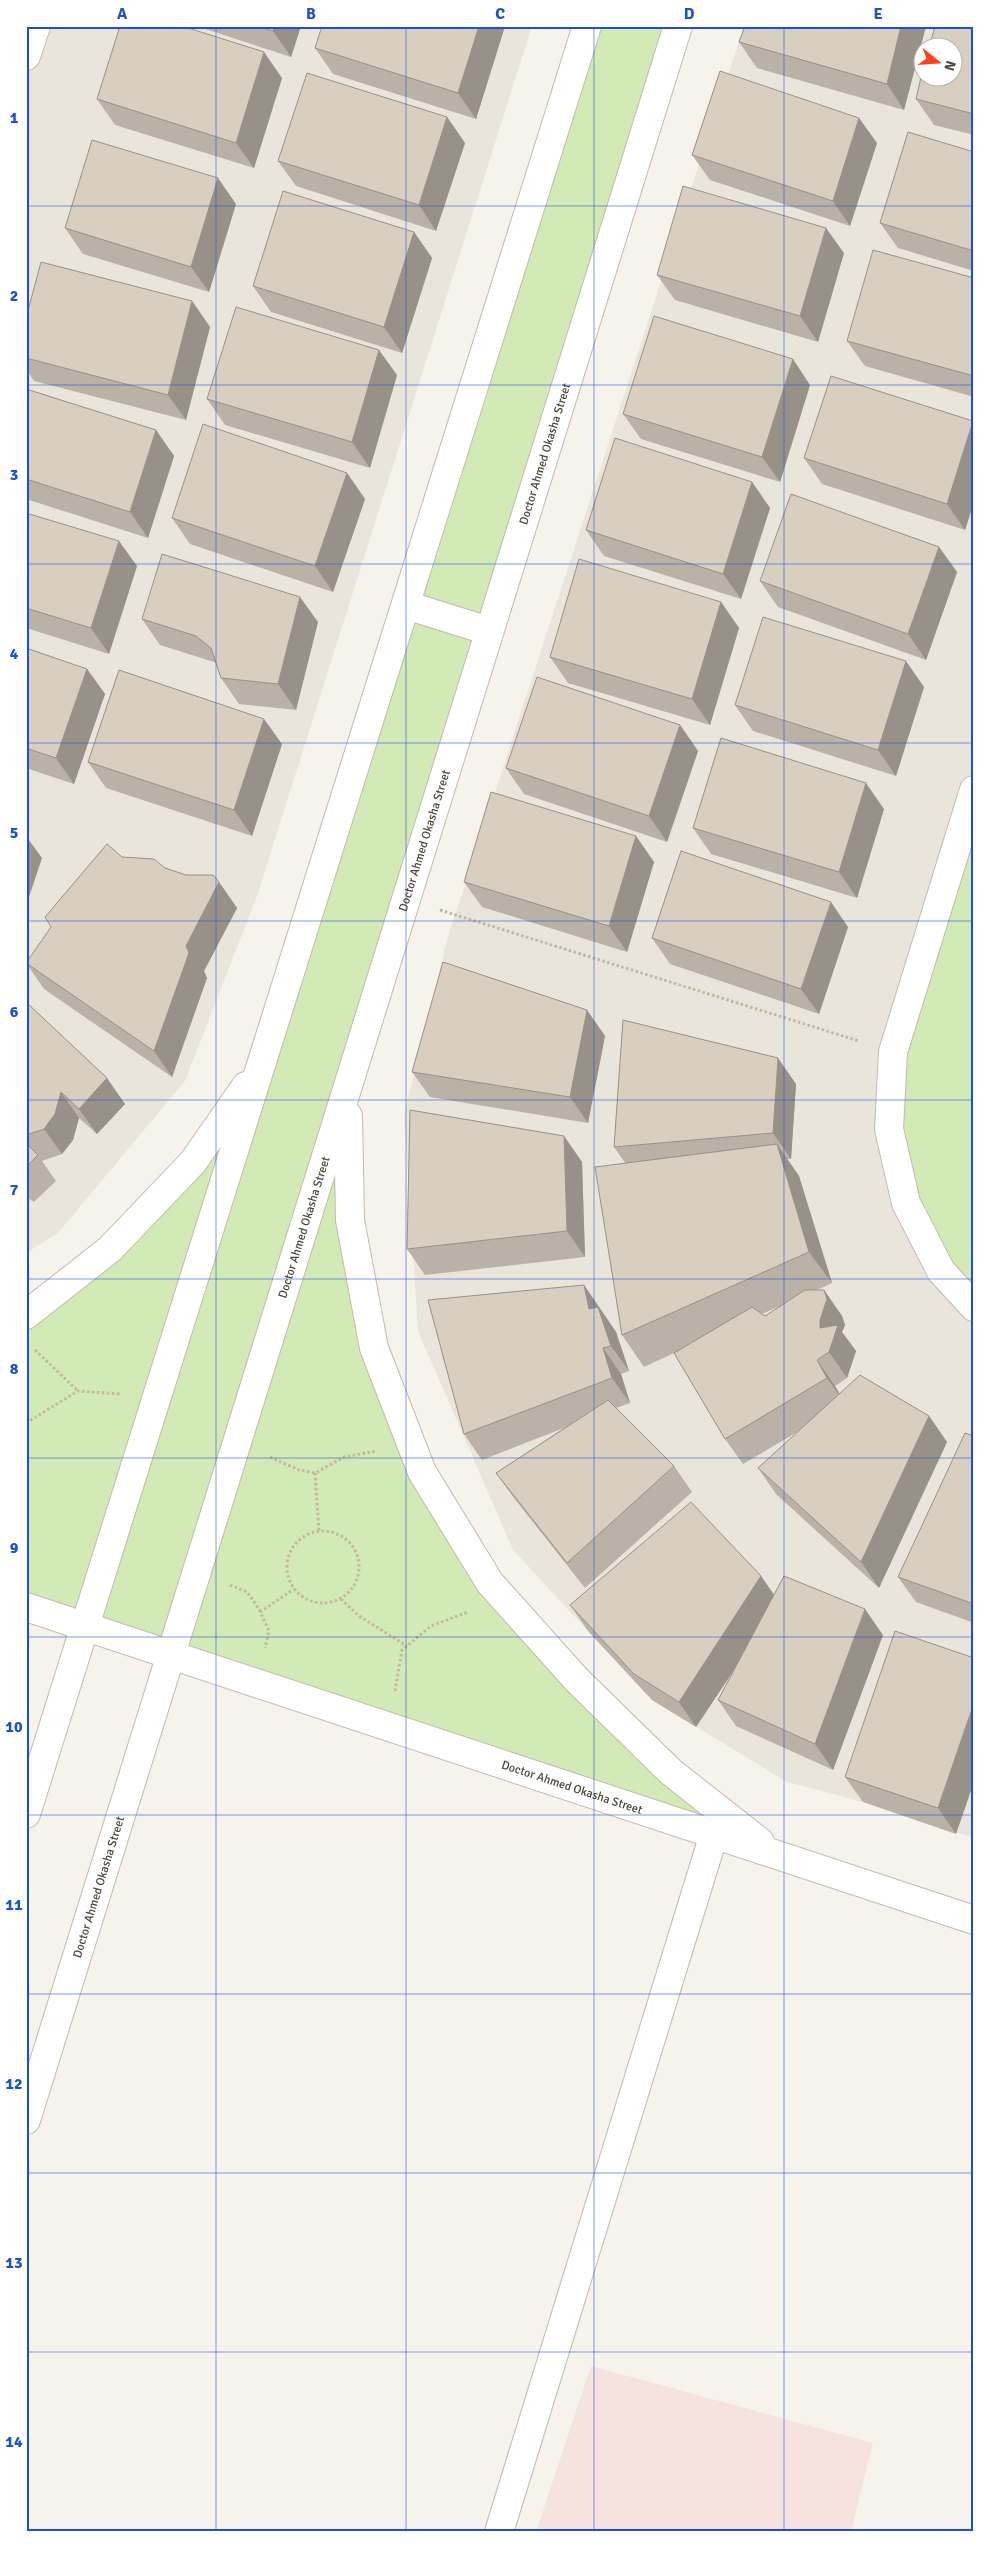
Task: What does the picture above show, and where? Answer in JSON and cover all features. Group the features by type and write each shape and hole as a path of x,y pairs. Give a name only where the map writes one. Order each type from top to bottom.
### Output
{"street":[{"path":"26,56 36,26"},
{"path":"26,1814 587,26"},
{"name":"Doctor Ahmed Okasha Street","path":"26,2120 348,1091 678,26"},
{"path":"406,605 489,631"},
{"path":"974,790 893,1052 890,1129 906,1203 941,1271 974,1307"},
{"path":"26,1316 110,1249 186,1169 262,1064"},
{"path":"348,1091 350,1220 374,1348 422,1472 490,1583 577,1680 671,1772 774,1854"},
{"name":"Doctor Ahmed Okasha Street","path":"26,1607 258,1682 974,1920"},
{"path":"499,2532 714,1834"}],"path":[{"path":"406,899 893,1052"},
{"path":"33,1348 78,1391"},
{"path":"26,1423 78,1391 157,1398"},
{"path":"237,1444 299,1470 315,1473 329,1467 344,1457 411,1444"},
{"path":"315,1473 319,1531"},
{"path":"319,1531 332,1532 342,1536 352,1544 357,1555 359,1568 357,1580 351,1591 341,1599 320,1604 300,1596 294,1589 288,1579 288,1557 300,1539 308,1533 319,1531"},
{"path":"196,1573 247,1592 260,1612 269,1631 258,1682"},
{"path":"260,1612 294,1589"},
{"path":"390,1727 402,1650 431,1626 504,1598"},
{"path":"341,1599 359,1616 407,1646"}],"shaded area":[{"path":"26,26 532,26 257,896 185,1081 58,1233 26,1253"},
{"path":"744,26 974,26 974,1838 863,1802 787,1782 652,1700 513,1550 418,1331 404,1115 448,937"},
{"path":"591,2366 873,2443 851,2532 536,2532"}],"green space":[{"path":"587,26 677,26 348,1091 374,1348 490,1583 775,1854 26,1607 26,1314 110,1249 261,1065"},
{"path":"974,790 974,1307 906,1203 893,1052"}],"building":[{"path":"120,26 182,26 264,52 236,143 97,99"},
{"path":"257,26 275,26 273,31"},
{"path":"322,26 479,26 458,93 315,48"},
{"path":"745,26 901,26 887,84 739,42"},
{"path":"935,26 974,26 974,114 916,99 919,88 962,88 962,38 932,38"},
{"path":"720,71 859,118 833,201 692,155"},
{"path":"307,73 447,117 419,205 278,161"},
{"path":"908,132 974,152 974,251 880,223"},
{"path":"92,140 218,178 191,267 65,228"},
{"path":"683,186 826,228 800,316 657,275"},
{"path":"283,191 414,232 384,327 253,286"},
{"path":"873,250 974,278 974,376 847,341"},
{"path":"41,262 192,301 168,395 26,358 26,318"},
{"path":"236,307 379,350 352,442 207,399"},
{"path":"654,316 793,359 762,457 623,414"},
{"path":"831,376 973,421 947,504 804,458"},
{"path":"26,389 156,430 130,512 26,479"},
{"path":"203,424 347,473 315,566 172,518"},
{"path":"615,438 752,482 723,574 586,530"},
{"path":"791,494 939,547 908,634 760,581"},
{"path":"26,513 119,541 91,628 26,608"},
{"path":"162,554 300,597 278,684 221,678 211,648 196,636 142,619"},
{"path":"579,559 721,602 692,699 550,657"},
{"path":"763,617 906,661 878,750 735,705"},
{"path":"26,648 87,669 56,758 26,748"},
{"path":"119,670 264,719 234,810 88,762"},
{"path":"537,677 680,725 649,816 506,768"},
{"path":"721,738 866,783 839,872 693,828"},
{"path":"491,792 636,836 609,926 464,882"},
{"path":"107,844 122,857 154,859 165,868 186,875 213,875 219,882 186,946 189,953 154,1051 26,963 51,927 45,917"},
{"path":"681,851 831,902 801,989 652,938"},
{"path":"443,962 587,1010 570,1097 412,1072"},
{"path":"26,1002 107,1078 79,1109 61,1092 55,1114 44,1129 26,1135"},
{"path":"623,1020 778,1058 773,1133 614,1147"},
{"path":"410,1110 564,1136 567,1231 407,1249"},
{"path":"26,1143 38,1155 26,1167"},
{"path":"777,1144 809,1252 622,1335 595,1167"},
{"path":"584,1285 589,1309 598,1307 611,1346 603,1348 612,1378 464,1434 428,1300"},
{"path":"805,1290 824,1290 827,1299 820,1320 820,1328 838,1325 829,1352 817,1360 827,1378 725,1439 674,1353 752,1307 765,1316"},
{"path":"860,1375 929,1416 861,1562 758,1468"},
{"path":"608,1400 674,1466 567,1563 496,1473"},
{"path":"965,1433 974,1436 974,1604 898,1577"},
{"path":"691,1502 761,1576 679,1702 634,1674 570,1605"},
{"path":"784,1576 865,1609 815,1744 718,1700"},
{"path":"895,1631 974,1658 974,1703 938,1808 845,1777"}]}
